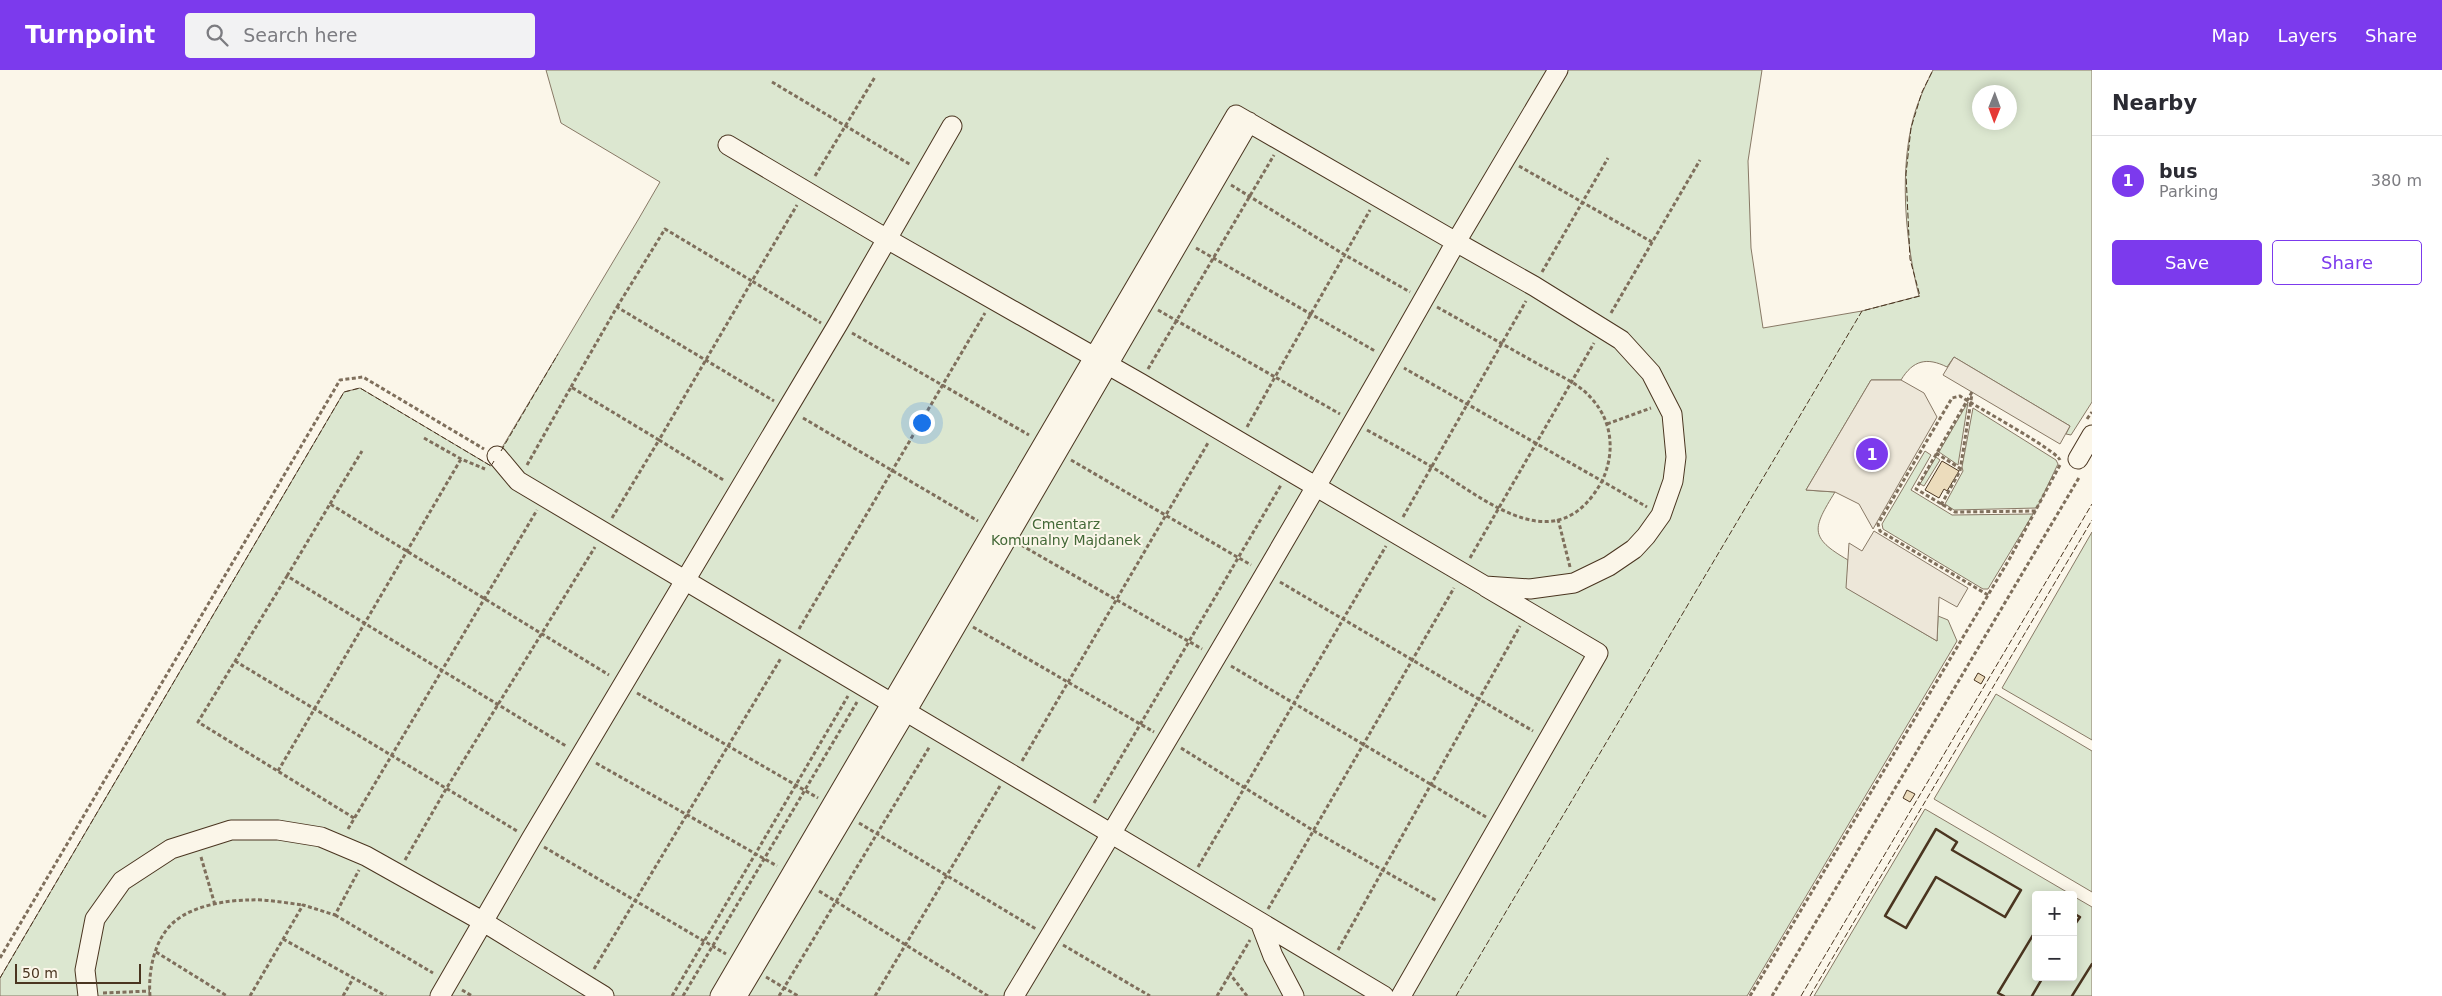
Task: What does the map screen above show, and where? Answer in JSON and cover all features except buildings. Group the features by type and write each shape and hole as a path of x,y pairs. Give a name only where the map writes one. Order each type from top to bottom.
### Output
{"street":[{"path":"1014,996 1216,658 1456,242 1558,70"},
{"path":"737,996 798,878 1101,361 1236,115 1534,286 1603,328 1630,349 1651,373 1667,402 1674,427 1676,457 1673,481 1661,515 1646,536 1634,548 1609,566 1574,583 1530,589 1485,586"},
{"path":"1101,361 1144,302 1249,122"},
{"path":"444,989 482,921 888,240 952,126"},
{"path":"728,145 888,240 1140,383 1485,586 1527,614 1598,653 1401,996"},
{"path":"2072,462 2087,431"},
{"path":"497,456 518,481 544,497 1384,996"},
{"path":"899,708 959,619 1000,533"},
{"path":"88,995 85,970 95,919 122,881 171,849 231,830 278,830 320,837 340,843 366,856 482,921 604,996"},
{"path":"720,996 740,961 798,878"},
{"path":"1260,922 1273,956 1294,996"}],"path":[{"path":"772,82 925,173"},
{"path":"1140,383 1282,141"},
{"path":"1506,158 1652,242"},
{"path":"1190,880 1432,467 1608,158"},
{"path":"1217,996 1700,160"},
{"path":"1144,302 1432,467 1498,508 1521,519 1534,522 1558,519 1576,512 1587,504 1602,481 1607,469 1611,439 1607,424 1593,399 1571,383 1345,255 1217,177"},
{"path":"1239,441 1274,376 1378,197"},
{"path":"424,438 461,459 518,481 664,229 752,281 942,385 1549,740"},
{"path":"1181,239 1467,406 1661,515"},
{"path":"398,874 446,789 603,532 752,281"},
{"path":"584,985 790,643 992,300"},
{"path":"618,307 788,409 1499,824"},
{"path":"0,958 340,380 363,377 497,456"},
{"path":"571,387 740,490"},
{"path":"1988,595 1880,531 1878,524 1952,398 1960,396 2072,462"},
{"path":"1607,424 1667,402"},
{"path":"1969,402 1936,453 1916,489 1955,512 2038,511"},
{"path":"1941,505 1961,469 1969,402"},
{"path":"2087,431 2092,412"},
{"path":"876,996 947,875 1068,683 1216,428"},
{"path":"354,818 198,722 362,451"},
{"path":"1936,453 1961,469"},
{"path":"278,771 461,459"},
{"path":"1750,996 2038,511 2072,462"},
{"path":"1772,996 2072,462"},
{"path":"1084,819 1289,472"},
{"path":"340,843 544,497"},
{"path":"330,504 727,747 839,810 876,834 1150,996"},
{"path":"1558,519 1574,583"},
{"path":"287,576 497,706 798,878 988,996"},
{"path":"1330,963 1527,614"},
{"path":"959,619 1167,740 1314,831 1451,908"},
{"path":"235,661 446,789 740,961"},
{"path":"672,996 796,786 861,686"},
{"path":"683,996 804,790 861,686"},
{"path":"779,996 938,732"},
{"path":"196,841 215,905"},
{"path":"335,915 366,856"},
{"path":"88,995 150,994 149,976 156,952 174,922 196,910 250,900 303,905 335,915 444,989 472,996"},
{"path":"250,996 303,905"},
{"path":"283,939 386,996"},
{"path":"156,952 227,996"},
{"path":"1230,974 1247,996"},
{"path":"343,996 354,977"}],"green space":[{"name":"Cmentarz Komunalny Majdanek","path":"546,70 1762,70 1748,161 1751,248 1763,328 1862,311 1919,296 1908,234 1905,190 1906,169 1913,120 1920,98 1933,70 2092,70 2092,402 2071,435 2066,434 2070,426 1954,357 1947,367 1933,362 1921,362 1910,368 1901,380 1871,380 1806,490 1835,492 1822,515 1818,531 1826,545 1848,560 1847,588 1937,641 1938,616 1948,620 1957,641 1747,996 0,996 0,978 344,392 360,388 491,466 660,182 561,123"},
{"path":"1968,402 1958,465 1939,452"},
{"path":"1973,408 2056,460 2058,464 2037,508 1954,510 1945,504 1963,471 1962,467"},
{"path":"1925,451 1931,455 1911,490 1952,515 2033,514 1988,589 1983,589 1883,529 1882,524"},
{"path":"1936,457 1940,460 1924,486 1920,484"},
{"path":"2092,532 2092,740 2002,688"},
{"path":"1996,694 2092,751 2092,892 1934,799"},
{"path":"1925,809 2065,891 2032,891 2032,981 2077,981 2077,898 2092,907 2092,996 1814,996"}],"shaded area":[{"path":"1954,357 2070,426 2060,444 1943,375"},
{"path":"1871,380 1901,380 1924,393 1937,417 1873,529 1859,504 1835,492 1806,490"},
{"path":"1874,531 1968,588 1957,607 1939,597 1937,641 1846,588 1849,543 1862,551"}],"fence":[{"path":"1456,996 1862,311 1920,296 1910,259 1906,174 1911,128 1922,92 1933,70"},
{"path":"501,451 558,354"},
{"path":"0,978 344,392 360,388 491,466 494,461"},
{"path":"1801,996 2092,504"},
{"path":"1810,996 2092,520"}],"wall":[{"path":"1936,829 1957,842 1952,850 2021,890 2005,917 1936,877 1906,928 1885,916 1936,829"},
{"path":"2077,915 2080,917 2077,921"},
{"path":"2004,996 1998,993 2032,936"},
{"path":"2072,996 2092,964"},
{"path":"2032,996 2041,981"}],"place":[{"name":"bus","path":"1872,454"}]}
